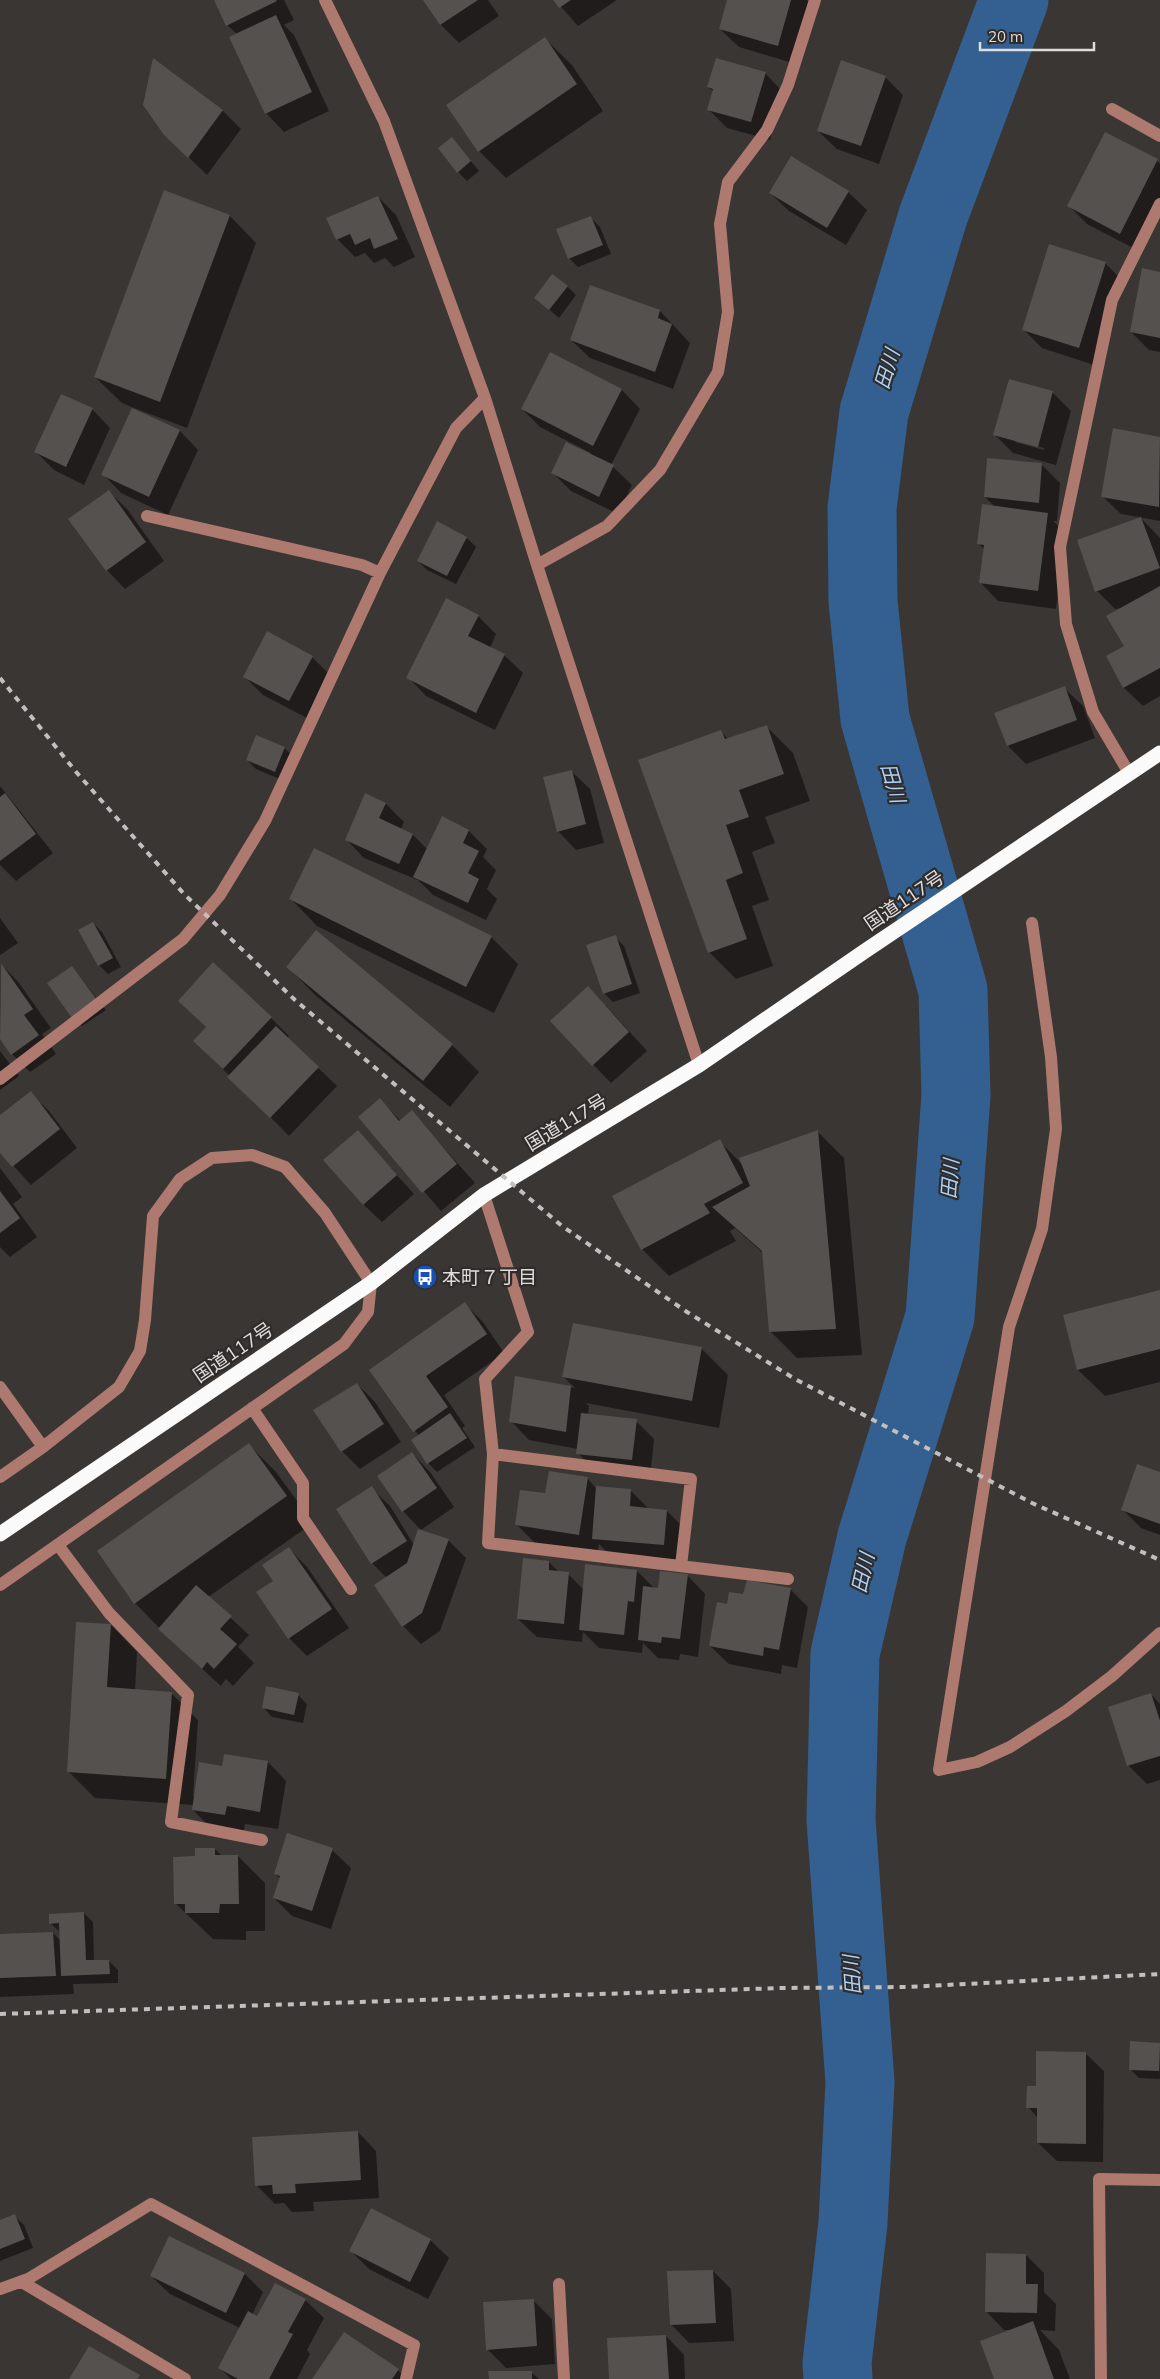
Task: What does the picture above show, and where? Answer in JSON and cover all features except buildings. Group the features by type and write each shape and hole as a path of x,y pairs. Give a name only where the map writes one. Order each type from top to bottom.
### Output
{"highway":[{"name":"国道117号","path":"0,1534 372,1283 484,1195 699,1065 1160,753"}],"street":[{"path":"325,0 384,121 485,398 537,565 699,1065"},
{"path":"537,565 607,526 660,470 718,372 728,312 720,224 728,182 767,130 788,85 814,0"},
{"path":"1112,110 1160,136"},
{"path":"1129,773 1093,712 1066,624 1060,547 1112,300 1160,204"},
{"path":"0,1079 183,939 220,895 265,821 380,573 456,428 485,398"},
{"path":"147,516 362,565 380,573"},
{"path":"1032,923 1051,1057 1056,1130 1042,1229 1009,1327 939,1770 986,1758 1010,1747 1066,1712 1112,1676 1160,1633"},
{"path":"0,1477 43,1447 119,1387 140,1351 145,1320 153,1216 180,1179 212,1158 252,1155 285,1167 325,1213 372,1283 368,1312 344,1344 0,1584"},
{"path":"484,1195 528,1332 485,1379 493,1454 488,1543 788,1579"},
{"path":"0,1387 43,1447"},
{"path":"252,1408 303,1483 303,1518 351,1588"},
{"path":"493,1454 691,1479 681,1566"},
{"path":"58,1545 109,1613 188,1695 171,1822 262,1840"},
{"path":"1101,2379 1099,2179 1160,2180"},
{"path":"0,2289 22,2282 151,2204 414,2345 406,2379"},
{"path":"22,2282 186,2379"},
{"path":"559,2284 564,2379"}],"waterway":[{"name":"田川","path":"838,2379 837,2363 853,2223 860,2082 841,1820 845,1654 872,1537 940,1317 956,1095 953,990 875,719 863,601 862,508 874,412 933,216 1014,0"}],"railway":[{"path":"0,678 77,773 184,894 295,1000 562,1226 687,1312 795,1379 1032,1503 1160,1560"},
{"path":"0,2014 781,1988 907,1987 1160,1974"}],"place":[{"name":"本町７丁目","path":"425,1277"}]}
